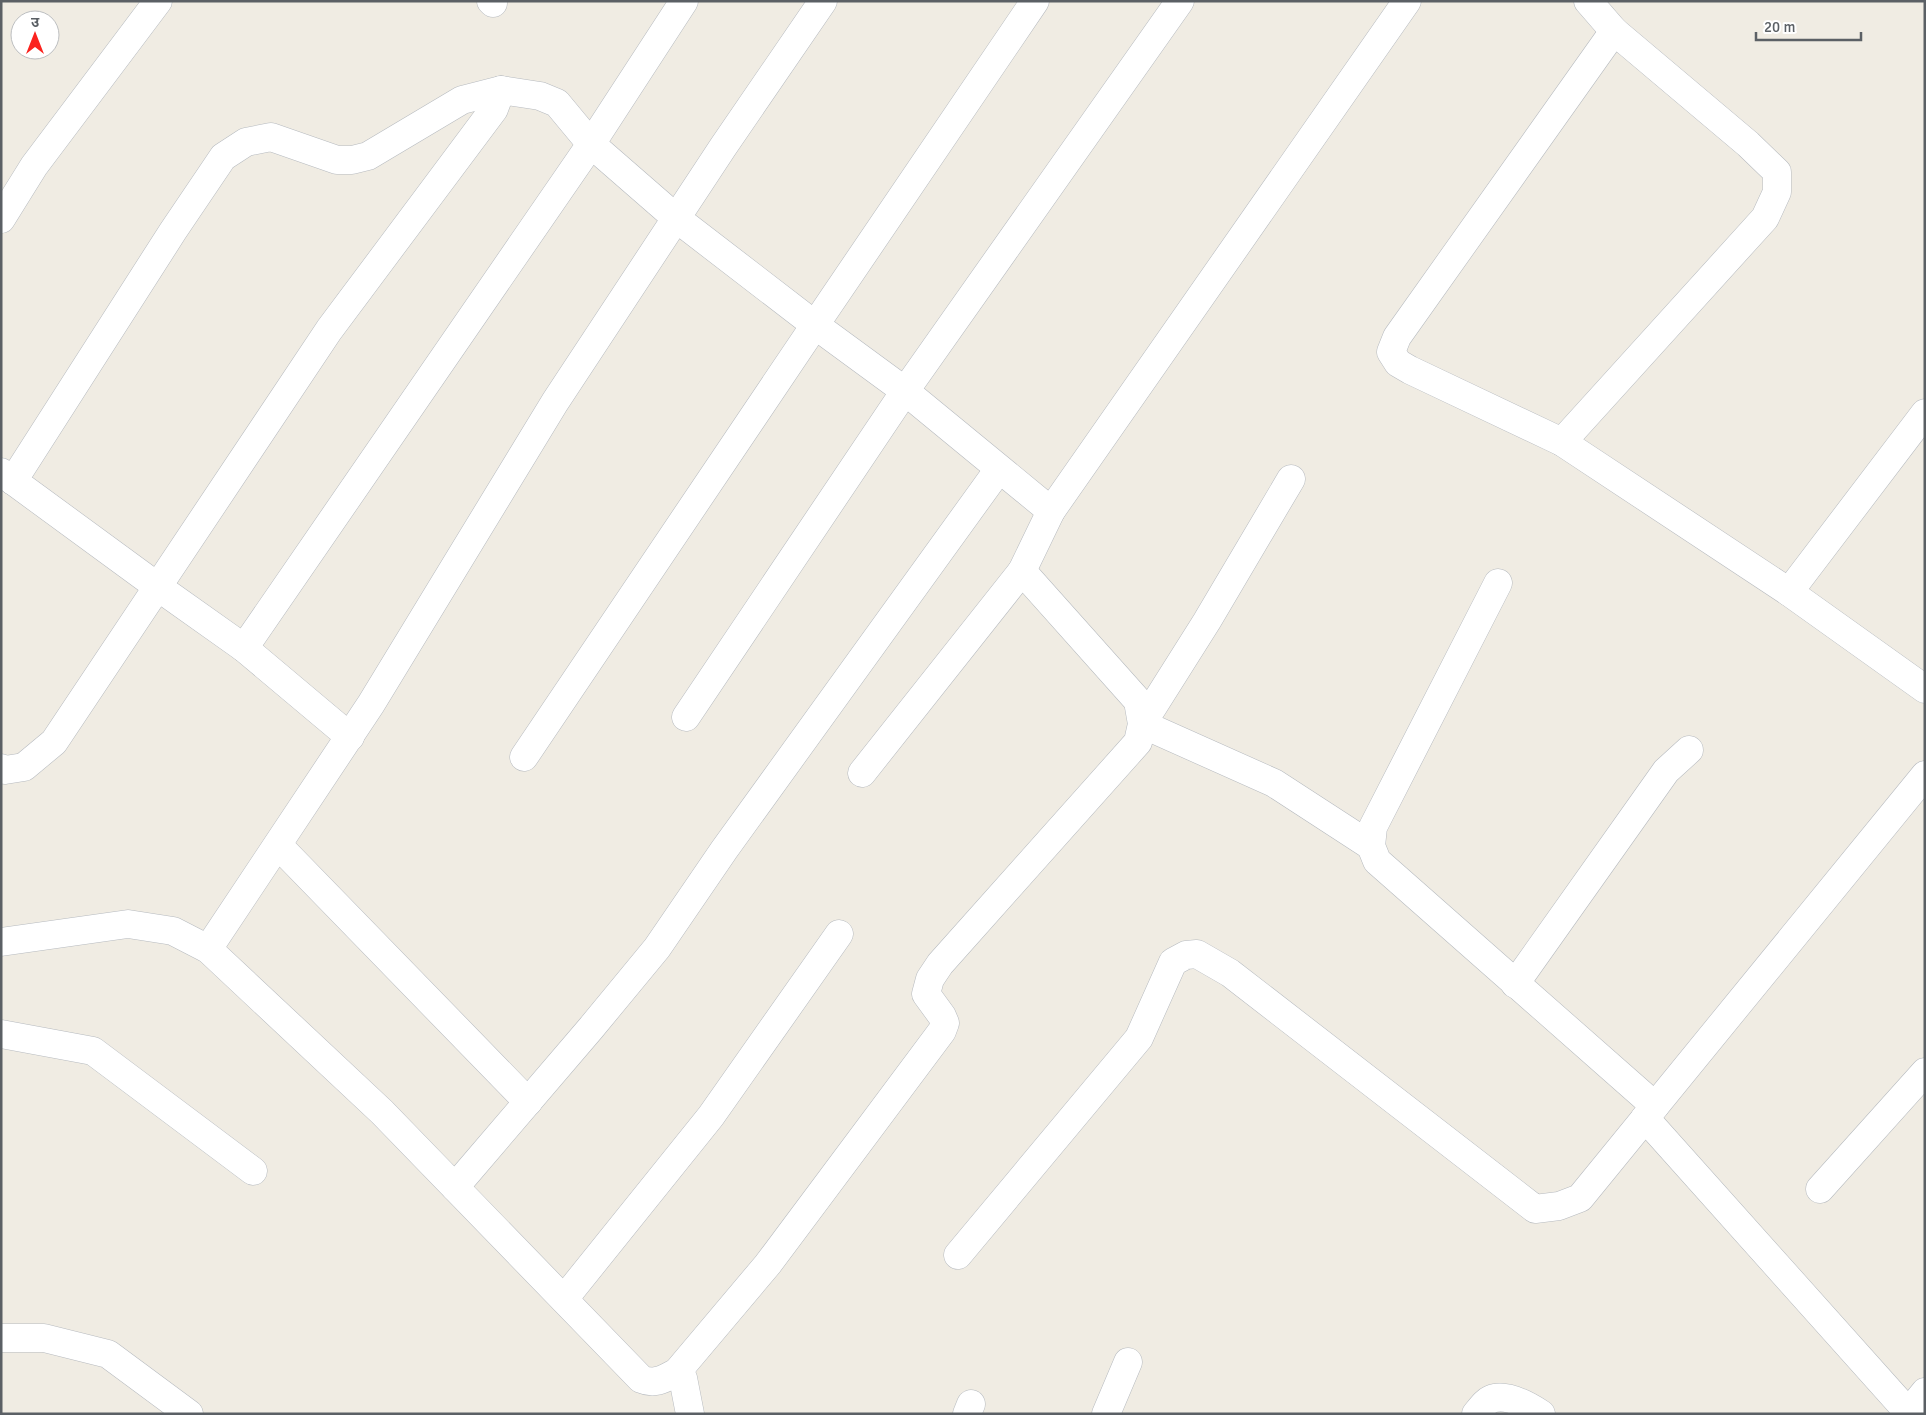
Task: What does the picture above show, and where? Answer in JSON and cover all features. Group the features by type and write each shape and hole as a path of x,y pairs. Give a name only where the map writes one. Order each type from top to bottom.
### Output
{"street":[{"path":"1,219 34,166 158,1"},
{"path":"244,648 591,144 684,1"},
{"path":"208,949 372,704 555,402 722,146 823,1"},
{"path":"524,757 1035,1"},
{"path":"686,717 905,391 1180,1"},
{"path":"862,773 1022,571 1051,511 1407,1"},
{"path":"1562,442 1765,218 1777,192 1777,172 1748,144 1614,30 1588,1"},
{"path":"1614,30 1396,337 1391,352 1398,363 1404,367 1562,442 1789,592 1925,689"},
{"path":"1,768 5,770 24,767 54,742 329,330 494,109 501,90"},
{"path":"350,737 244,648 7,476 223,157 246,142 271,137 337,160 352,160 368,156 462,100 501,90 540,96 557,103 591,144 676,218 905,391 1051,511"},
{"path":"1789,592 1925,414"},
{"path":"456,1187 657,948 724,850 999,469"},
{"path":"1,942 128,924 173,931 208,949 382,1112 641,1379 650,1383 660,1380 677,1372 768,1264 942,1031 945,1023 942,1016 926,994 930,979 947,957 1138,742 1142,724 1207,621 1291,479"},
{"path":"1022,571 1138,701 1142,724"},
{"path":"1498,583 1373,827 1372,846 1377,862 1515,984 1650,1112 1913,1406"},
{"path":"1142,724 1274,783 1372,846"},
{"path":"1515,984 1666,771 1689,750"},
{"path":"958,1255 1139,1038 1173,962 1186,955 1197,954 1230,973 1535,1209 1559,1206 1580,1198 1925,776"},
{"path":"278,845 528,1102"},
{"path":"564,1299 711,1116 839,934"},
{"path":"1,1034 94,1051 252,1171"},
{"path":"1820,1188 1925,1072"},
{"path":"1,1338 44,1338 108,1354 189,1414"},
{"path":"1106,1414 1128,1362"},
{"path":"677,1372 683,1378 690,1414"},
{"path":"1476,1414 1483,1405 1494,1398 1513,1400 1541,1414"}]}
